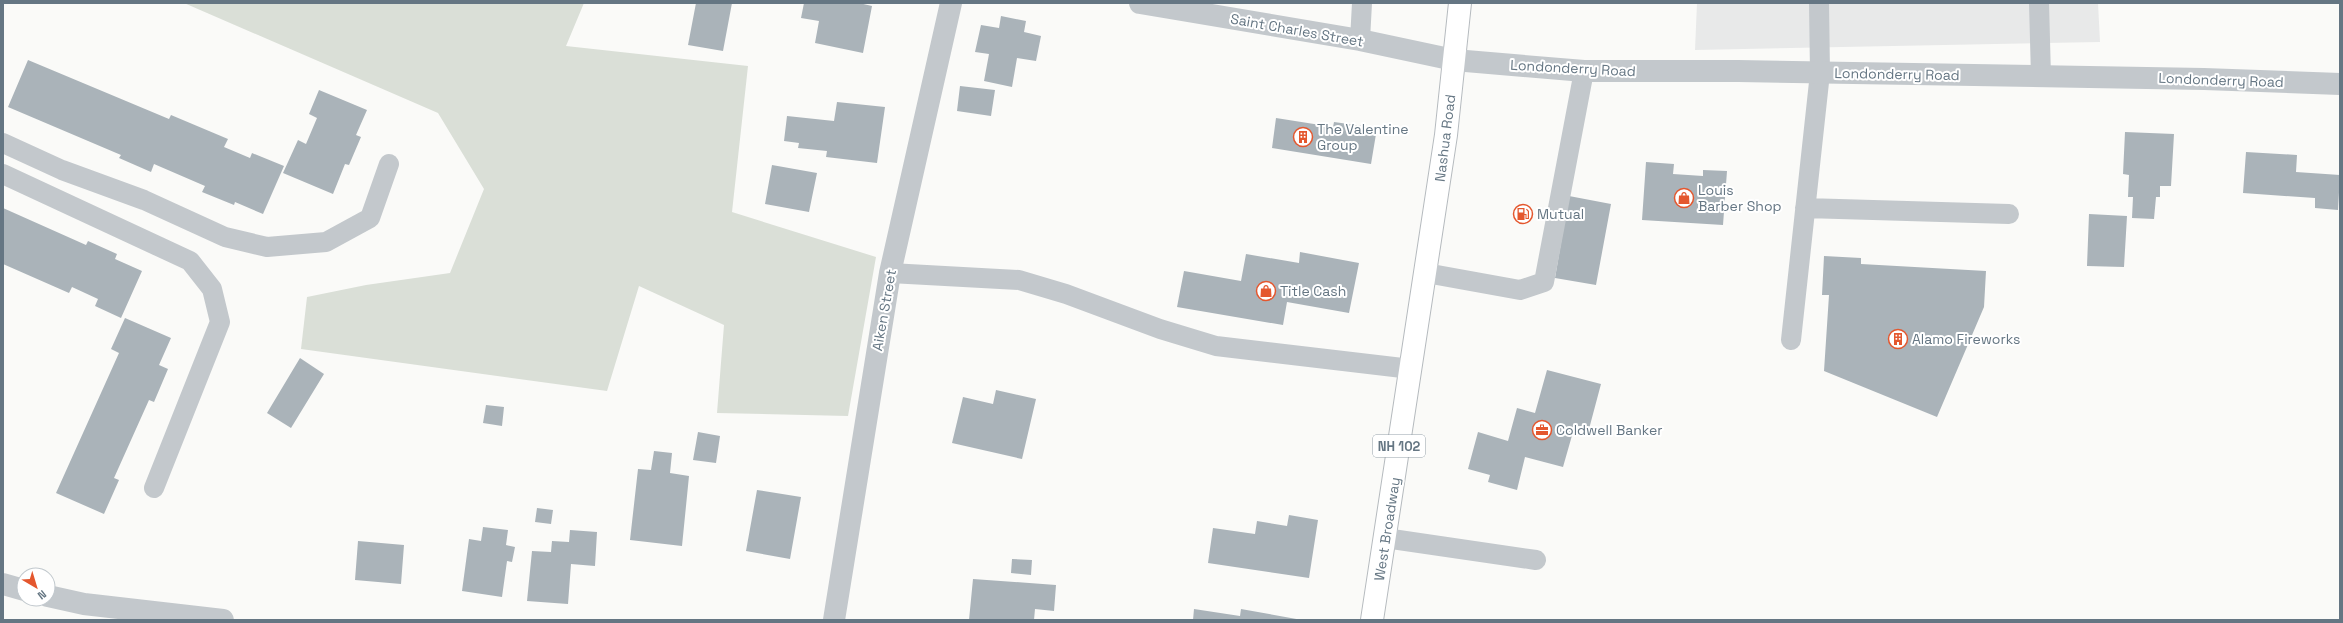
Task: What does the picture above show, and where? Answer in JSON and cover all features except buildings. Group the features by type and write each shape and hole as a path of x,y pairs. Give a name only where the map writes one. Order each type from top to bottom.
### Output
{"main road":[{"name":"Nashua Road","path":"1426,273 1446,135 1460,3"},
{"name":"West Broadway","path":"1372,620 1386,538 1426,273"}],"street":[{"name":"Aiken Street","path":"834,620 890,273 951,3"},
{"name":"Saint Charles Street","path":"1140,3 1360,40 1454,60"},
{"name":"Londonderry Road","path":"1454,60 1584,71 2204,79 2340,84"},
{"path":"3,584 16,588"},
{"path":"56,598 84,604 223,620"}],"lane":[{"path":"1360,40 1362,3"},
{"path":"1791,340 1820,73 1818,3"},
{"path":"2039,3 2041,77"},
{"path":"1426,273 1520,290 1544,282 1584,71"},
{"path":"3,144 62,170 144,200 225,237 267,247 326,242 370,218 389,164"},
{"path":"3,174 190,261 212,289 220,322 154,488"},
{"path":"1805,208 2009,214"},
{"path":"890,273 1019,280 1066,294 1160,329 1216,346 1411,369"},
{"path":"1386,538 1536,560"}],"shaded area":[{"path":"184,3 584,3 566,46 748,66 732,212 876,257 848,416 717,413 724,325 639,286 607,391 301,349 307,297 366,285 450,273 484,189 438,113"},
{"path":"1697,3 2098,3 2100,42 1695,50"}],"place":[{"name":"The Valentine Group","path":"1303,137"},
{"name":"Louis Barber Shop","path":"1684,198"},
{"name":"Mutual","path":"1523,214"},
{"name":"Title Cash","path":"1266,291"},
{"name":"Alamo Fireworks","path":"1898,339"},
{"name":"Coldwell Banker","path":"1542,430"}]}
